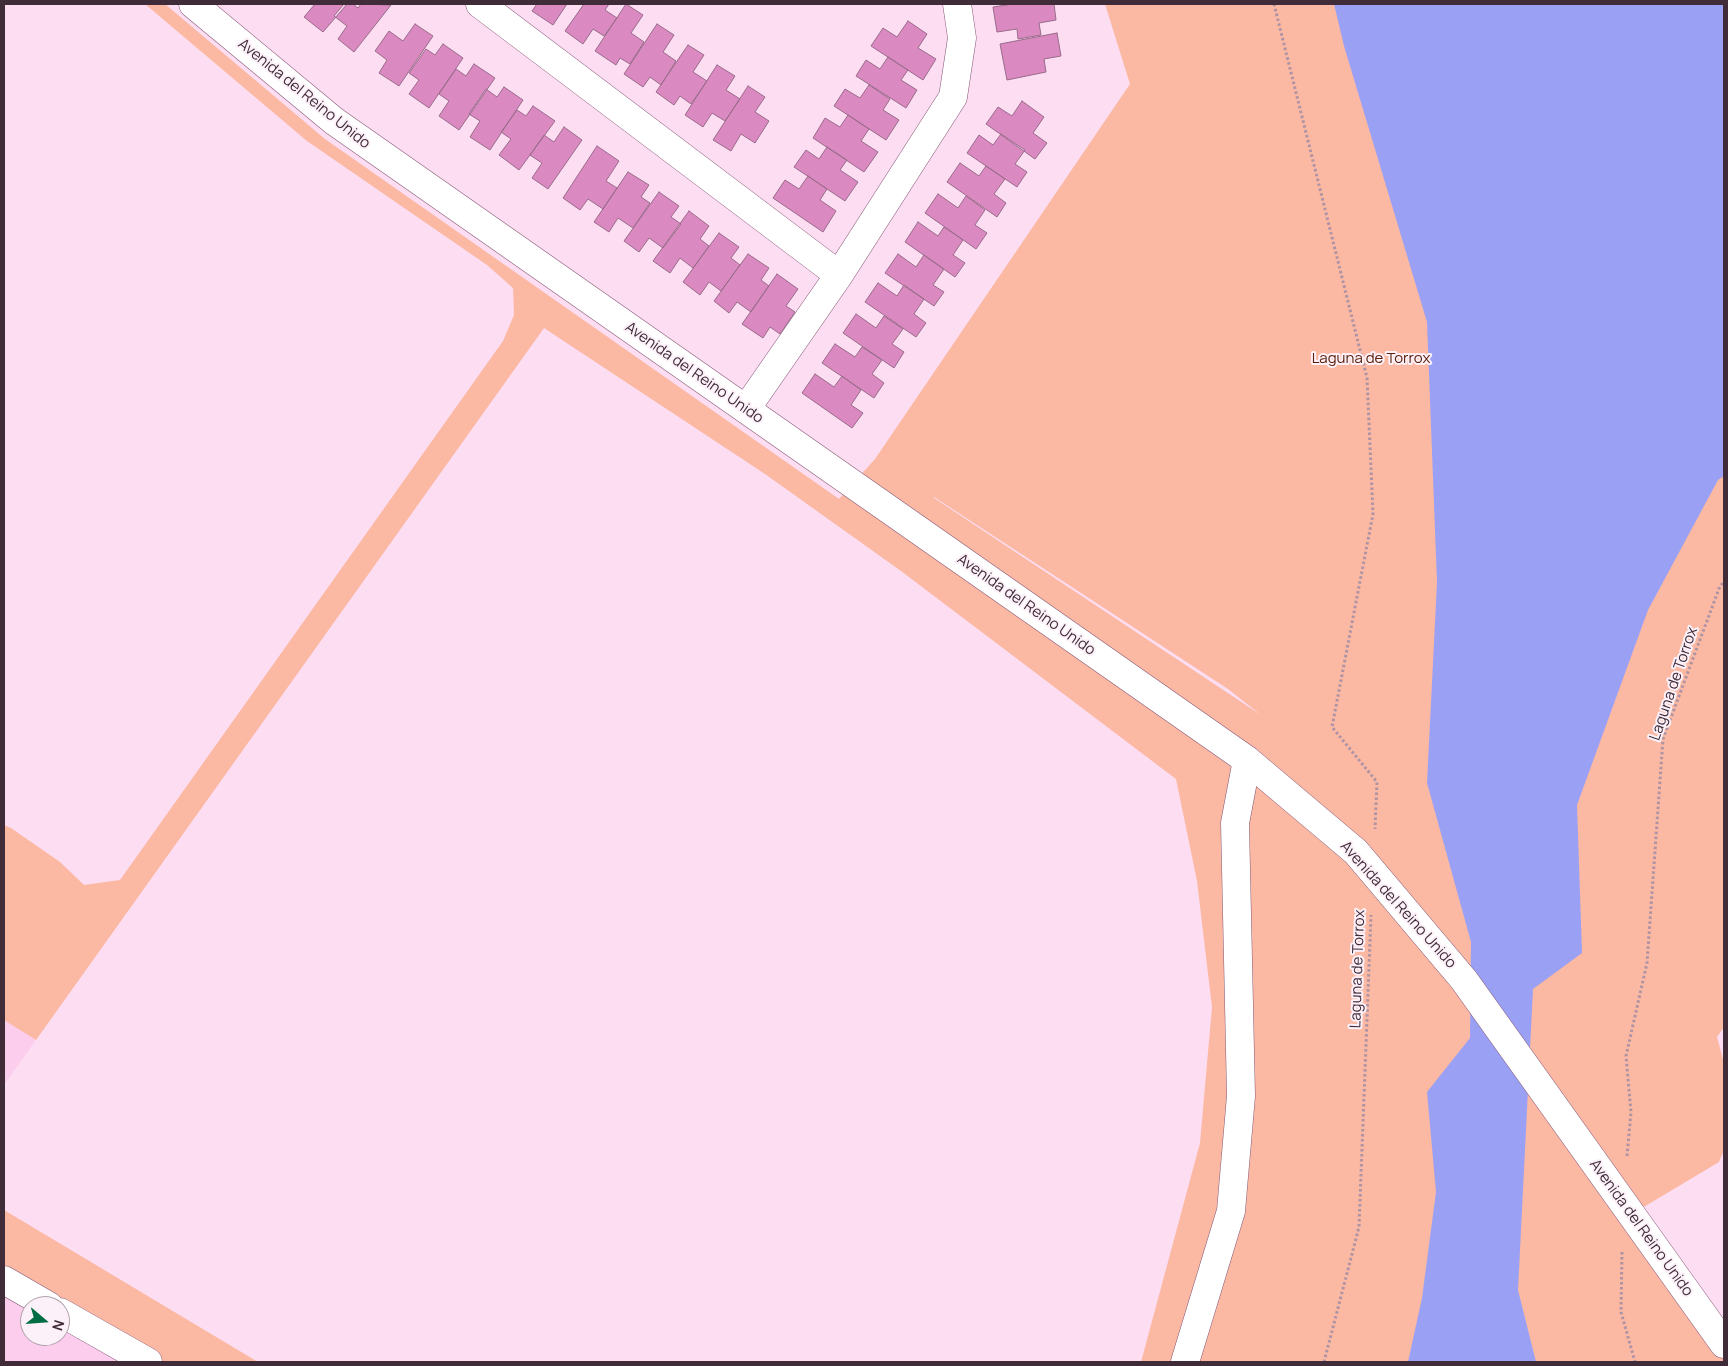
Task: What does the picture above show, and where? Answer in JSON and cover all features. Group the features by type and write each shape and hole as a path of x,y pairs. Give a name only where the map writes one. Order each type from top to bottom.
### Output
{"street":[{"name":"Avenida del Reino Unido","path":"193,4 334,121 1247,760 1356,852 1464,980 1724,1344"},
{"path":"480,4 839,275"},
{"path":"746,409 839,275 953,97 962,38 956,4"},
{"path":"1185,1362 1231,1211 1241,1096 1235,823 1247,760"},
{"path":"4,1280 32,1296"},
{"path":"70,1318 148,1362"}],"path":[{"name":"Laguna de Torrox","path":"1274,4 1367,378 1373,514 1332,727 1377,782 1359,1226 1324,1362"},
{"name":"Laguna de Torrox","path":"1627,1157 1630,1112 1626,1056 1647,963 1664,739 1720,586 1724,582"},
{"path":"1622,1248 1620,1312 1635,1362"}],"shaded area":[{"path":"4,1020 36,1040 4,1085"},
{"path":"4,1277 21,1296 20,1346 70,1346 70,1315 153,1362 4,1362"}],"green space":[{"name":"Laguna de Torrox","path":"145,4 165,4 325,139 839,499 875,459 1130,84 1105,4 1724,4 1724,1027 1717,1037 1724,1063 1724,1150 1719,1162 1637,1211 1724,1337 1724,1362 1141,1362 1200,1143 1212,1007 1197,881 1176,779 901,571 765,474 544,328 36,1040 4,1020 4,825 60,862 84,885 120,880 503,341 514,315 513,288 487,265 307,141","holes":["934,497 1228,689 1261,715"]},
{"path":"4,1210 258,1362 153,1362 70,1315 70,1296 37,1296 4,1277"}],"water":[{"name":"Laguna de Torrox","path":"1334,4 1724,4 1724,476 1718,480 1648,610 1577,805 1582,953 1533,989 1518,1290 1536,1362 1408,1362 1422,1298 1436,1192 1427,1092 1470,1038 1471,942 1427,783 1437,582 1427,322 1344,46"}],"building":[{"path":"315,4 347,4 323,32 304,17"},
{"path":"344,4 353,4 358,8 361,4 391,5 354,52 338,39 347,26 334,16"},
{"path":"537,4 567,4 553,25 532,11"},
{"path":"584,4 609,4 605,10 617,18 604,36 593,29 583,44 565,31"},
{"path":"626,4 643,15 631,33 644,42 630,64 620,58 616,65 595,51"},
{"path":"1013,4 1054,4 1056,20 1039,23 1041,35 1018,39 1017,29 997,32 993,7"},
{"path":"908,21 927,34 918,48 936,59 923,80 871,46 883,28 897,37"},
{"path":"415,24 433,36 399,86 379,73 387,60 375,51 389,31 403,41"},
{"path":"657,24 674,35 663,52 676,61 661,85 650,77 643,87 624,74"},
{"path":"1057,33 1061,56 1044,59 1046,72 1007,80 1000,44"},
{"path":"443,44 463,58 429,108 409,94 419,80 409,73 426,49 435,55"},
{"path":"688,45 704,55 693,72 707,81 691,104 680,96 674,105 656,92"},
{"path":"888,57 908,70 901,80 917,90 906,108 856,76 866,60 880,69"},
{"path":"474,64 495,78 459,130 439,116 449,101 439,94 456,69 466,76"},
{"path":"717,65 735,76 726,90 740,99 725,121 712,113 703,127 685,115"},
{"path":"869,85 890,99 883,110 899,120 886,140 834,106 845,89 860,98"},
{"path":"748,86 765,97 755,112 769,121 755,143 741,134 731,151 713,140"},
{"path":"504,87 523,100 490,150 470,137 480,121 469,114 486,89 497,97"},
{"path":"1022,101 1044,117 1033,133 1047,143 1035,159 986,124 998,107 1012,116"},
{"path":"533,106 555,121 519,170 499,155 511,139 501,132 517,110 526,116"},
{"path":"848,115 869,129 861,141 878,152 864,172 813,138 825,118 840,127"},
{"path":"564,127 582,140 548,189 532,178 542,163 530,155 544,135 554,142"},
{"path":"1001,134 1025,150 1015,164 1027,172 1017,187 967,153 979,135 993,145"},
{"path":"597,146 619,161 606,181 617,188 603,209 588,199 580,210 563,198"},
{"path":"827,147 847,160 840,170 858,182 845,201 794,167 806,150 819,159"},
{"path":"960,163 979,176 986,166 1005,179 994,194 1006,203 997,217 947,182"},
{"path":"628,172 649,185 641,197 650,203 633,228 618,218 609,232 594,222"},
{"path":"808,176 827,189 820,200 836,211 823,232 773,198 785,180 799,189"},
{"path":"659,192 679,206 671,217 681,224 663,248 649,238 639,252 624,241"},
{"path":"938,194 958,208 966,196 985,210 975,225 987,233 976,249 925,213"},
{"path":"689,211 709,226 700,239 709,246 693,268 680,258 670,273 653,261"},
{"path":"918,222 938,236 944,227 963,240 953,255 965,263 955,277 905,242"},
{"path":"719,233 739,247 731,258 740,265 721,291 709,282 700,295 683,282"},
{"path":"748,254 769,268 761,280 769,286 751,312 737,302 729,313 714,301"},
{"path":"898,254 916,267 924,255 944,269 933,285 944,292 934,306 885,273"},
{"path":"777,274 798,289 786,306 795,312 780,334 770,327 763,338 742,324"},
{"path":"878,283 897,296 904,285 924,299 914,314 926,323 916,337 865,302"},
{"path":"856,314 876,328 884,316 903,329 892,344 904,352 894,368 843,333"},
{"path":"835,344 855,357 862,347 882,360 872,374 884,383 874,398 822,363"},
{"path":"815,374 834,387 842,376 861,390 851,405 863,413 852,428 802,393"}]}
